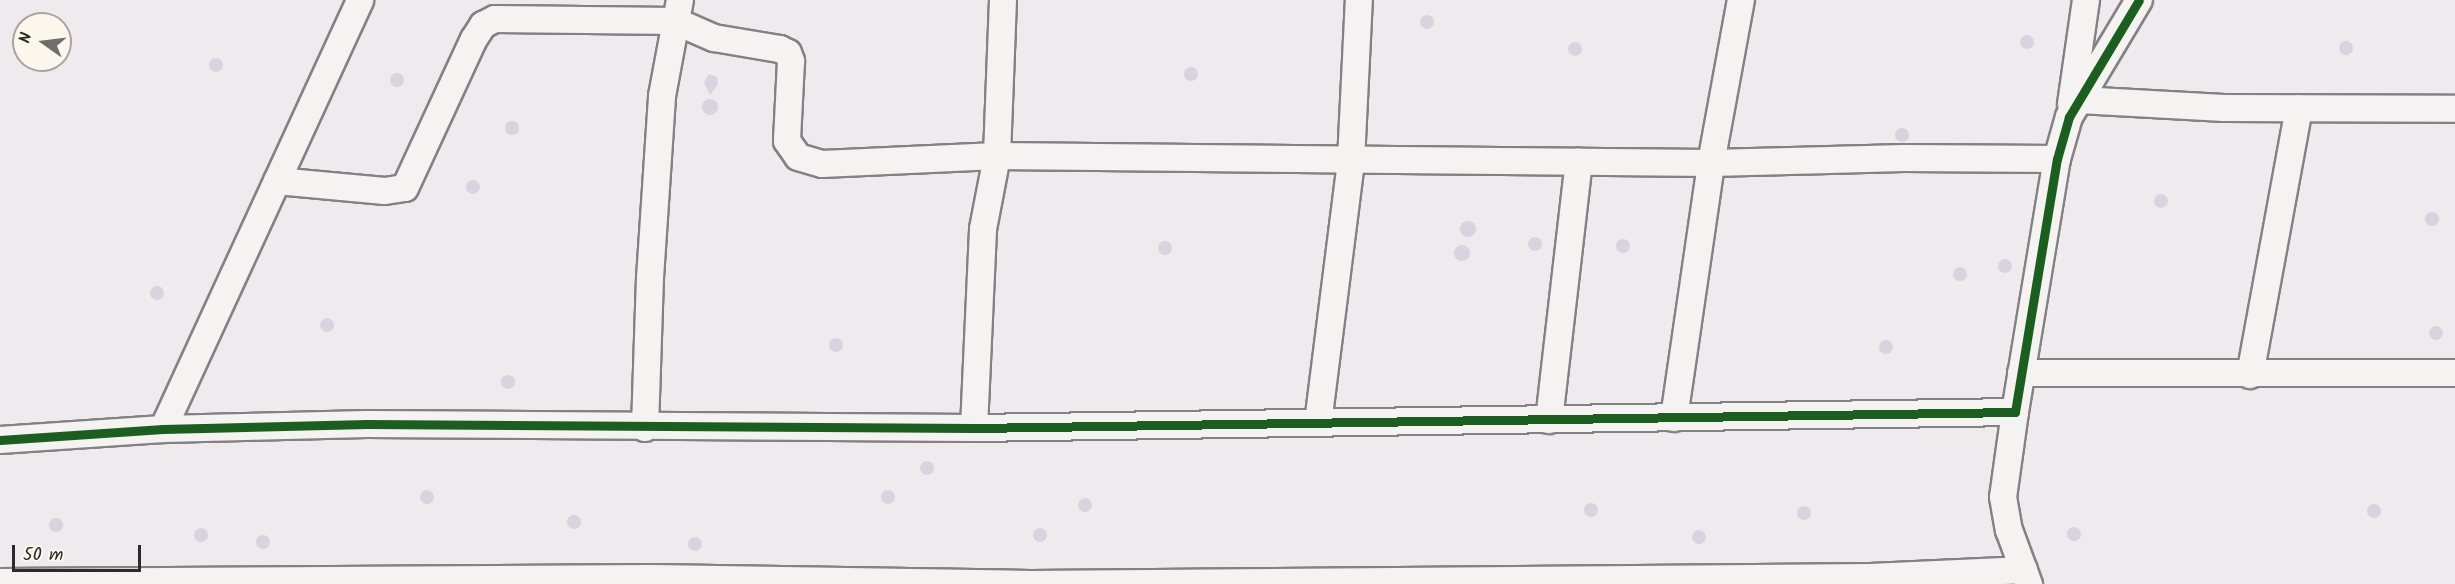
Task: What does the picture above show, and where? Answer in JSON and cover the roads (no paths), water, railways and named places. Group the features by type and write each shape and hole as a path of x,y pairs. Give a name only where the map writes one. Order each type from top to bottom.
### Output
{"street":[{"path":"163,429 360,0"},
{"path":"974,428 983,229 997,156 1003,0"},
{"path":"1318,423 1351,161 1359,0"},
{"path":"1674,417 1711,164 1741,0"},
{"path":"0,582 694,581 1030,584 2026,577 2009,530 2003,497 2057,159 2074,108 2086,0"},
{"path":"2074,108 2139,0"},
{"path":"277,181 385,191 405,188 474,39 483,25 495,19 677,10 714,38 746,40 788,52 791,76 787,141 792,152 808,162 997,156 1711,164 2057,159"},
{"path":"645,428 650,278 662,96 677,10"},
{"path":"2074,108 2455,109"},
{"path":"2250,375 2299,108"},
{"path":"1549,420 1579,162"},
{"path":"2021,373 2250,375 2385,371 2455,374"},
{"path":"0,440 163,429 367,423 645,428 974,428 2015,412"}]}
